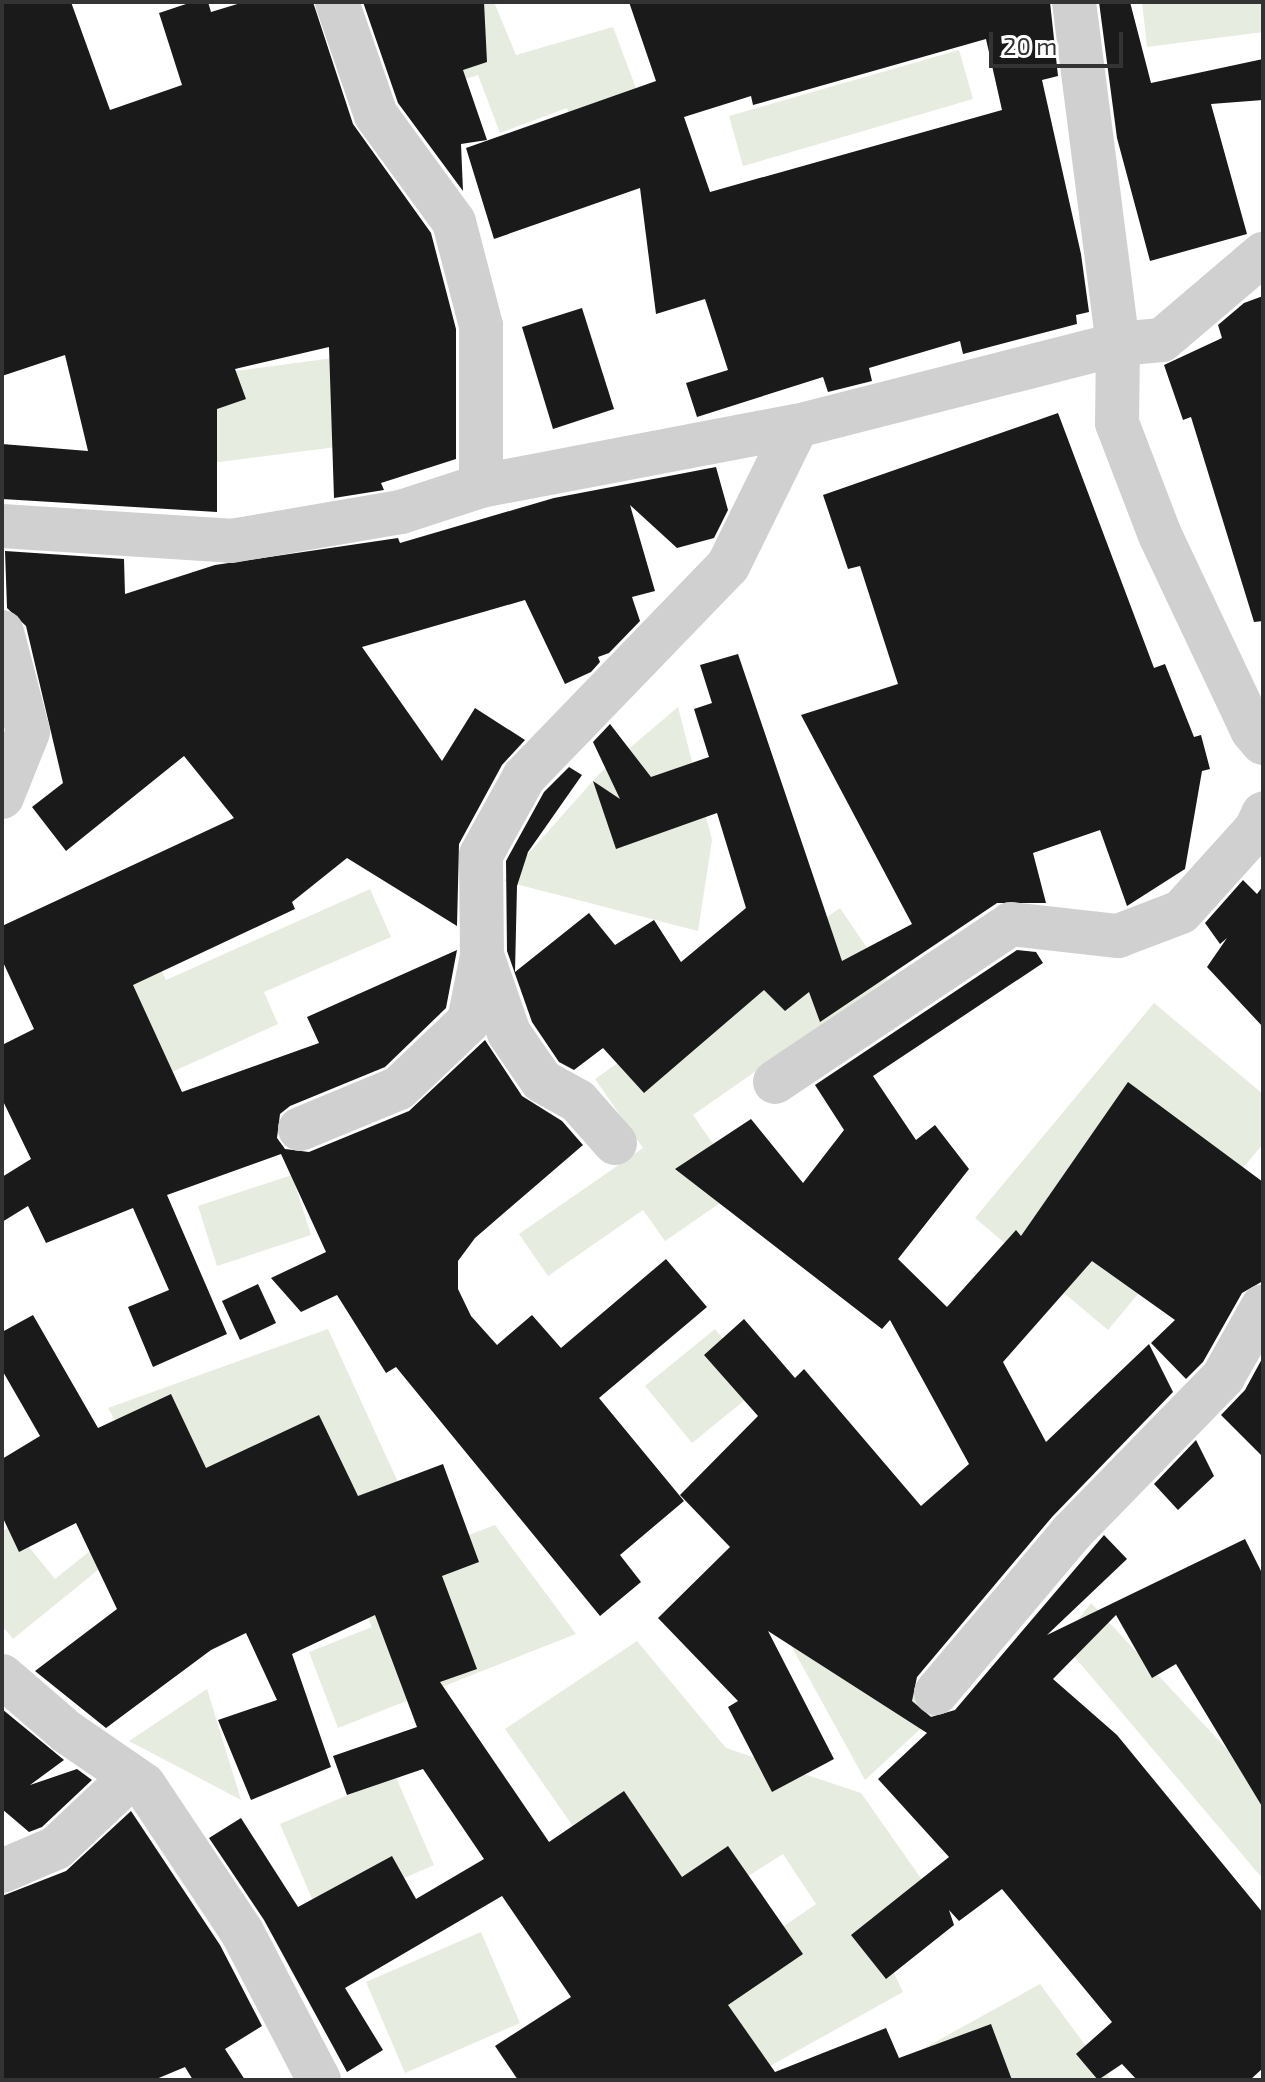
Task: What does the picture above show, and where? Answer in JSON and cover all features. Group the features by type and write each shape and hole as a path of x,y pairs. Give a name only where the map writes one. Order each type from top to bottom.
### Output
{"street":[{"path":"337,2 376,115 454,222 481,326 481,486"},
{"path":"1074,2 1118,344 1117,423 1160,535 1252,730 1263,743"},
{"path":"2,526 231,541 401,512 481,486 797,426 1118,344 1162,340 1263,254"},
{"path":"300,1129 399,1088 469,1021 482,956 481,855 524,777 728,566 797,426"},
{"path":"2,632 28,732 2,797"},
{"path":"775,1082 1011,924 1118,936 1181,912 1261,827"},
{"path":"482,956 509,1033 542,1081 578,1101 615,1143"},
{"path":"936,1693 1071,1533 1223,1377 1263,1306"},
{"path":"2,1676 67,1732 144,1785 242,1932 319,2080"},
{"path":"2,1871 56,1848 131,1777"}],"shaded area":[{"path":"410,2 494,2 516,55 613,27 649,123 580,147 567,108 500,133 478,75 423,93"},
{"path":"1142,2 1263,2 1263,32 1147,47"},
{"path":"959,50 973,99 743,166 729,116"},
{"path":"364,354 375,442 157,470 145,383"},
{"path":"678,707 712,840 698,931 504,881 599,774"},
{"path":"370,889 391,937 264,992 278,1024 97,1106 44,986 148,940 166,980"},
{"path":"840,908 888,979 693,1115 743,1187 665,1241 643,1210 548,1276 519,1234 643,1148 595,1079"},
{"path":"1154,1003 1263,1094 1263,1144 1108,1330 975,1218"},
{"path":"292,1175 311,1235 217,1266 198,1206"},
{"path":"328,1329 429,1550 495,1525 576,1634 338,1728 309,1652 372,1627 327,1517 197,1566 108,1408"},
{"path":"715,1329 762,1386 692,1443 645,1386"},
{"path":"11,1525 55,1579 96,1546 109,1561 13,1639 2,1626 2,1532"},
{"path":"761,1591 942,1709 865,1780"},
{"path":"1091,1603 1263,1788 1263,1879 1061,1641"},
{"path":"637,1641 726,1748 861,1793 925,1884 869,1920 903,1992 754,2075 695,1988 816,1904 783,1854 651,1938 505,1729"},
{"path":"207,1689 241,1800 129,1741"},
{"path":"395,1775 434,1865 319,1915 280,1824"},
{"path":"481,1932 520,2023 405,2073 366,1982"},
{"path":"1040,1984 1111,2080 937,2080 919,2051"}],"building":[{"path":"2,2 71,2 110,110 182,85 159,13 192,2 208,2 211,12 244,2 313,2 353,124 431,233 456,329 456,459 381,483 384,490 334,498 329,347 235,369 246,399 217,409 217,512 2,499 2,444 88,451 65,355 2,376"},
{"path":"363,2 484,2 487,62 463,70 487,140 461,144 463,191 398,103"},
{"path":"629,2 1050,2 1058,76 1042,80 1081,254 1089,312 1076,315 1077,324 963,354 960,341 869,368 872,381 828,392 823,377 697,417 686,383 728,370 705,299 656,314 640,188 494,239 466,148 656,81","holes":["986,39 1002,110 710,192 684,117 751,96 753,105"]},
{"path":"1099,2 1130,2 1151,83 1263,59 1263,100 1211,104 1247,234 1150,261 1117,138"},
{"path":"1263,296 1263,621 1254,622 1191,417 1183,420 1164,365 1222,338 1218,325 1244,303"},
{"path":"582,308 614,409 553,429 522,327"},
{"path":"1058,413 1154,668 1165,664 1194,737 1201,735 1210,769 1202,771 1185,869 1127,906 1100,830 1033,853 1046,903 997,903 820,1022 809,992 785,1011 764,990 644,1093 603,1048 574,1070 559,1062 532,1022 507,951 506,861 544,792 569,767 582,775 528,852 517,886 515,972 589,913 615,945 654,920 681,962 746,908 717,813 616,849 593,781 620,799 593,742 610,724 651,777 709,757 694,709 712,703 700,665 738,654 842,961 912,924 801,715 898,684 860,566 848,569 823,495"},
{"path":"716,467 728,510 714,538 677,548 630,505 655,591 632,597 640,621 609,653 598,657 600,662 591,672 565,684 525,600 362,647 442,761 475,708 525,740 502,765 459,844 457,926 347,858 292,902 295,909 133,985 182,1092 319,1043 307,1017 457,950 446,1008 385,1067 290,1106 280,1114 277,1138 285,1149 309,1152 409,1111 485,1040 522,1096 562,1121 583,1145 475,1238 458,1261 458,1289 471,1316 497,1345 532,1315 561,1348 666,1259 707,1307 599,1398 684,1501 620,1555 641,1582 600,1616 396,1367 386,1373 337,1295 301,1312 271,1278 326,1252 281,1154 167,1195 227,1334 153,1367 128,1307 169,1290 133,1208 46,1243 28,1206 2,1222 2,1177 31,1159 2,1099 2,1045 34,1029 2,960 2,926 234,818 184,756 66,851 32,807 63,783 26,626 7,608 5,551 124,559 125,594 215,565 398,538 400,543 554,498"},
{"path":"1243,880 1257,894 1263,886 1263,1027 1207,967 1227,938 1220,944 1205,923"},
{"path":"1017,950 1036,952 1043,963 873,1076 916,1140 935,1125 969,1169 898,1259 947,1307 1016,1230 1021,1236 1128,1082 1263,1182 1263,1281 1242,1293 1203,1362 1186,1379 1151,1343 1175,1320 1092,1261 1003,1362 1046,1442 1149,1344 1173,1392 1052,1517 917,1677 912,1701 931,1717 955,1710 1104,1535 1127,1559 1047,1635 1245,1539 1263,1575 1263,1808 1176,1664 1152,1678 1116,1615 1053,1679 1117,1735 1263,1913 1263,2068 1250,2080 1137,2080 1122,2064 1098,2080 1076,2054 1112,2022 1002,1889 959,1921 949,1910 954,1925 886,1979 851,1935 949,1857 878,1779 927,1733 768,1631 834,1759 772,1792 728,1707 738,1701 658,1618 730,1547 680,1495 758,1416 704,1355 744,1319 795,1378 804,1369 921,1506 969,1464 890,1320 882,1329 675,1169 751,1119 803,1183 844,1130 815,1085"},
{"path":"258,1284 276,1323 240,1340 222,1301"},
{"path":"33,1315 98,1428 171,1394 206,1468 319,1415 358,1496 443,1464 479,1562 442,1576 477,1669 440,1682 549,1842 624,1791 682,1877 728,1846 803,1954 728,2005 775,2072 886,2028 899,2058 991,2024 1012,2080 518,2080 495,2046 571,1997 502,1896 345,1988 383,2050 347,2072 264,1920 209,1838 241,1818 298,1907 392,1856 416,1899 484,1859 423,1769 347,1795 333,1756 417,1727 375,1615 292,1654 331,1767 251,1800 218,1720 277,1700 246,1633 211,1650 106,1728 35,1671 117,1609 76,1523 19,1552 2,1516 2,1459 40,1436 2,1370 2,1332"},
{"path":"1263,1357 1263,1457 1221,1415 1245,1390"},
{"path":"1196,1440 1214,1476 1178,1510 1154,1484"},
{"path":"2,1709 64,1760 30,1785 77,1769 92,1780 42,1827 29,1832 2,1809"},
{"path":"131,1811 220,1945 262,2026 225,2049 245,2080 193,2080 185,2067 154,2080 2,2080 2,1896 66,1871"}]}
